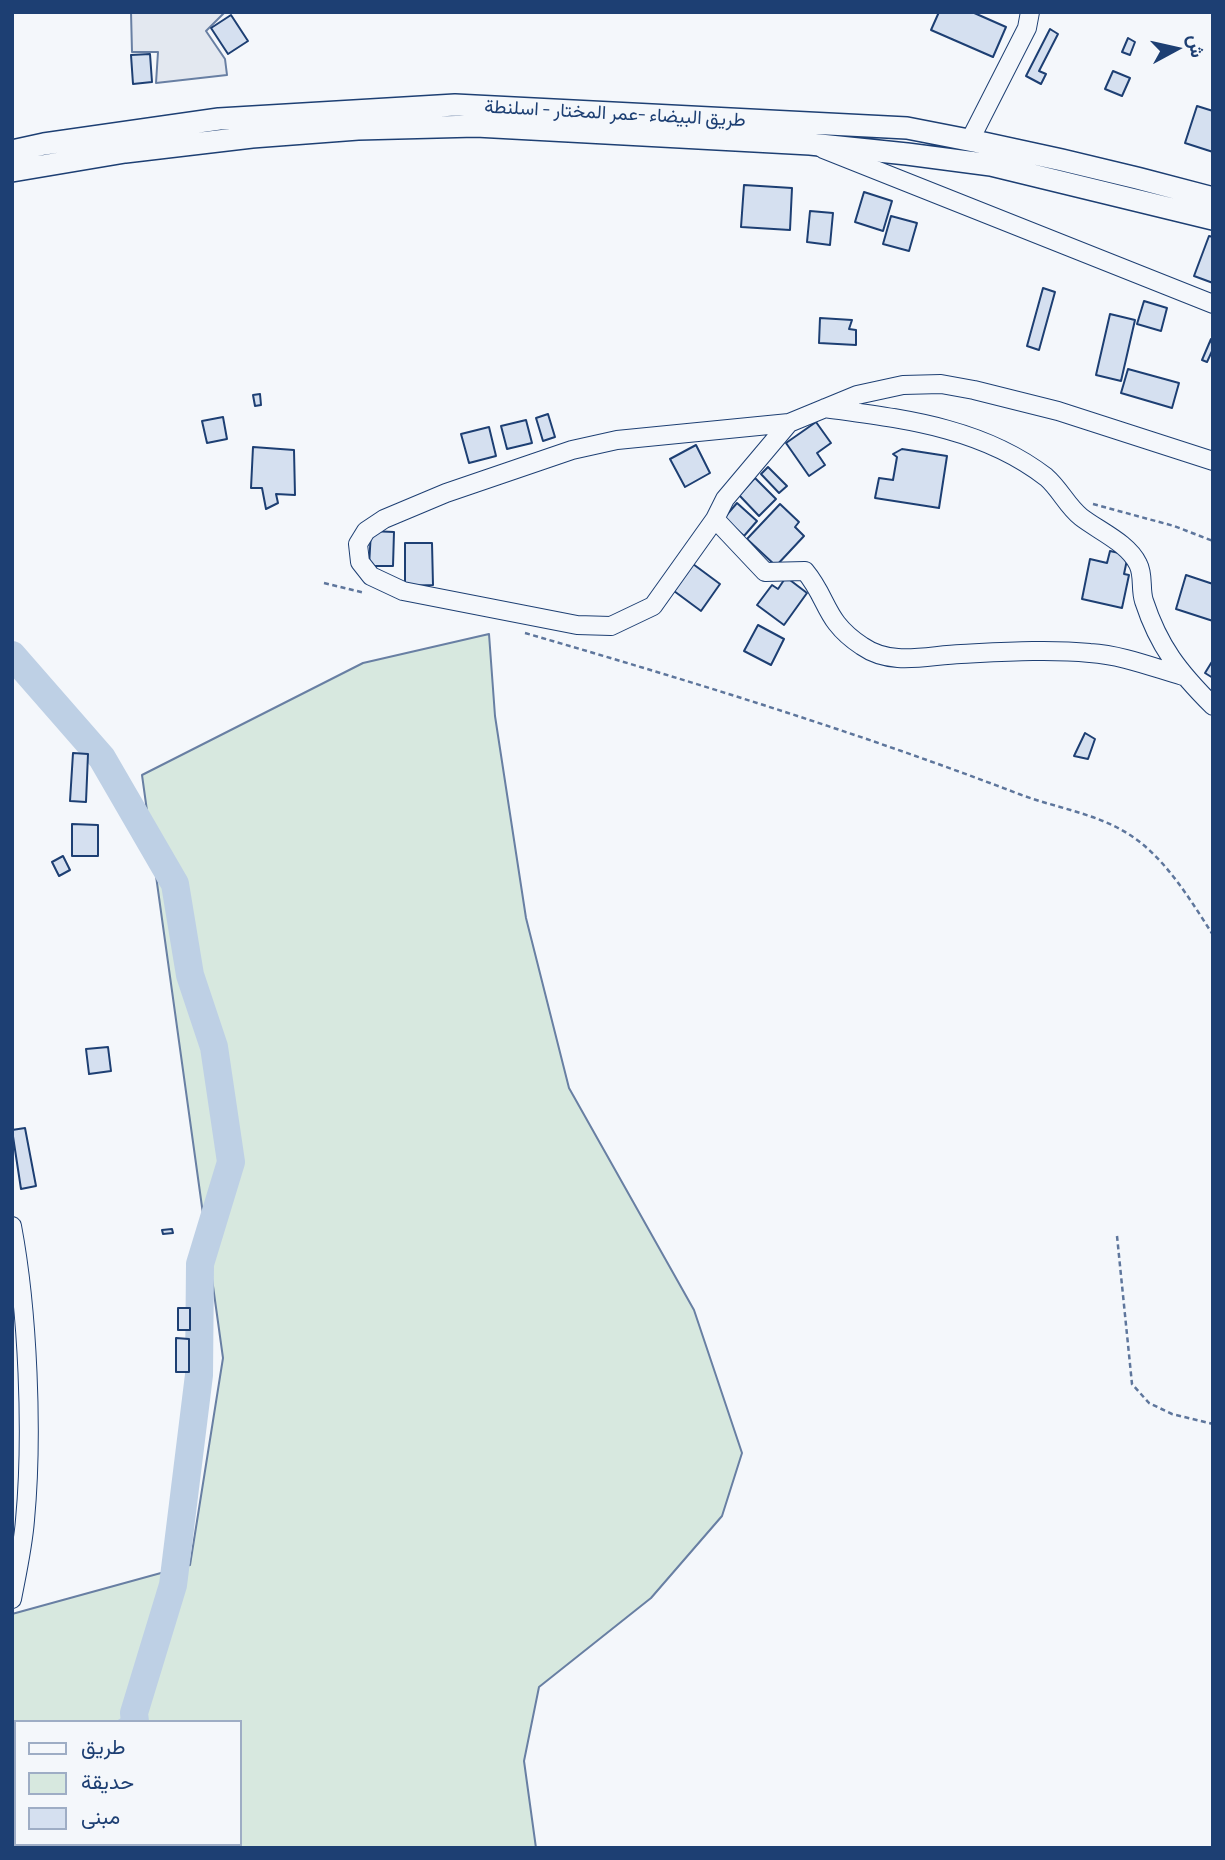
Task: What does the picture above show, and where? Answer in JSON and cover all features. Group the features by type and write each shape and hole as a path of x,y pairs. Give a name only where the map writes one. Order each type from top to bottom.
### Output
{"main road":[{"name":"طريق البيضاء -عمر المختار - اسلنطة","path":"476,116 810,144 991,165 1213,219"},
{"name":"طريق البيضاء -عمر المختار - اسلنطة","path":"12,151 145,128 382,128 476,116 858,125 971,138 1091,165 1213,198"},
{"name":"طريق البيضاء -عمر المختار - اسلنطة","path":"12,171 125,152 252,126"}],"street":[{"path":"971,138 1027,28 1030,12"},
{"path":"810,144 1213,304"},
{"path":"789,422 725,499 715,519 653,606 611,626 577,625 404,591 371,576 360,562 359,544 366,531 384,519 446,493 572,450 617,440 789,422 858,395 903,385 941,384 1058,411 1213,461"},
{"path":"823,407 918,421 983,440 1047,478 1079,516 1133,556 1140,566 1143,597 1164,651 1183,676 1213,706"},
{"path":"715,519 765,572 805,572 827,612 842,632 865,649 893,657 918,659 958,654 1089,652 1123,657 1183,676"},
{"path":"12,1226 23,1325 27,1419 25,1520 12,1599"}],"path":[{"path":"1069,504 1095,504 1174,526 1213,541"},
{"path":"324,583 365,593"},
{"path":"525,633 717,688 917,754 1033,799 1083,811 1142,844 1167,871 1213,935"},
{"path":"1117,1236 1132,1384 1149,1403 1172,1414 1213,1424"}],"green space":[{"path":"489,634 495,716 526,918 569,1088 694,1310 742,1453 722,1516 651,1598 539,1687 524,1761 536,1848 12,1848 12,1614 190,1565 223,1358 142,775 363,663"}],"shaded area":[{"path":"131,12 225,12 206,31 225,59 227,75 156,83 158,52 132,52"}],"building":[{"path":"939,12 972,12 1006,27 993,57 931,30"},
{"path":"231,15 248,41 228,54 211,28"},
{"path":"1050,29 1058,34 1039,71 1046,74 1041,84 1026,76"},
{"path":"1128,38 1135,42 1130,55 1122,52"},
{"path":"150,54 152,82 133,84 131,55"},
{"path":"1113,71 1130,78 1122,96 1105,89"},
{"path":"1197,106 1213,111 1213,152 1185,143"},
{"path":"744,185 792,188 790,230 741,227"},
{"path":"864,192 892,201 883,231 855,222"},
{"path":"810,211 833,213 830,245 807,242"},
{"path":"891,216 917,223 909,251 883,244"},
{"path":"1209,236 1213,237 1213,283 1194,276"},
{"path":"1043,288 1055,292 1039,350 1027,346"},
{"path":"1144,301 1167,308 1161,331 1137,324"},
{"path":"1110,314 1135,320 1121,381 1096,375"},
{"path":"820,318 852,320 849,329 856,330 856,345 819,343"},
{"path":"1211,339 1213,349 1207,362 1202,360"},
{"path":"1128,369 1179,383 1172,408 1121,393"},
{"path":"260,394 261,405 255,406 253,395"},
{"path":"548,414 555,437 543,441 536,418"},
{"path":"223,417 227,439 207,443 202,421"},
{"path":"526,420 532,443 507,449 501,426"},
{"path":"816,422 831,443 817,453 825,465 809,476 786,443"},
{"path":"489,427 496,456 469,463 461,434"},
{"path":"696,445 710,473 685,487 670,459"},
{"path":"253,447 294,450 295,495 276,494 278,503 266,509 262,488 251,488"},
{"path":"902,449 947,456 939,508 875,498 879,478 893,480 897,457 893,454"},
{"path":"768,467 787,486 779,493 761,474"},
{"path":"755,478 776,499 759,516 739,495"},
{"path":"737,503 757,521 744,536 724,518"},
{"path":"780,504 799,522 795,527 804,536 776,566 747,539"},
{"path":"371,531 394,532 393,566 369,566"},
{"path":"405,543 432,543 433,585 405,586"},
{"path":"1110,551 1128,555 1124,574 1129,575 1122,608 1082,599 1090,559 1107,563"},
{"path":"693,564 720,584 701,611 674,591"},
{"path":"1186,575 1213,584 1213,621 1176,609"},
{"path":"786,577 807,593 784,625 757,605 772,585 778,589"},
{"path":"758,625 784,639 771,665 744,651"},
{"path":"1213,660 1213,678 1205,673"},
{"path":"1085,733 1095,739 1088,759 1074,756"},
{"path":"73,753 88,754 86,802 70,801"},
{"path":"72,824 98,825 98,856 72,856"},
{"path":"63,856 70,870 59,876 52,862"},
{"path":"108,1047 111,1071 89,1074 86,1049"},
{"path":"25,1128 36,1186 21,1189 12,1130"},
{"path":"172,1229 173,1233 163,1234 162,1230"},
{"path":"178,1308 190,1308 190,1330 178,1330"},
{"path":"176,1338 189,1339 189,1372 176,1372"}],"waterway":[{"path":"12,655 102,758 175,884 190,975 214,1047 231,1162 200,1264 199,1375 173,1585 134,1713 135,1720"},
{"path":"122,1720 134,1713"}]}
